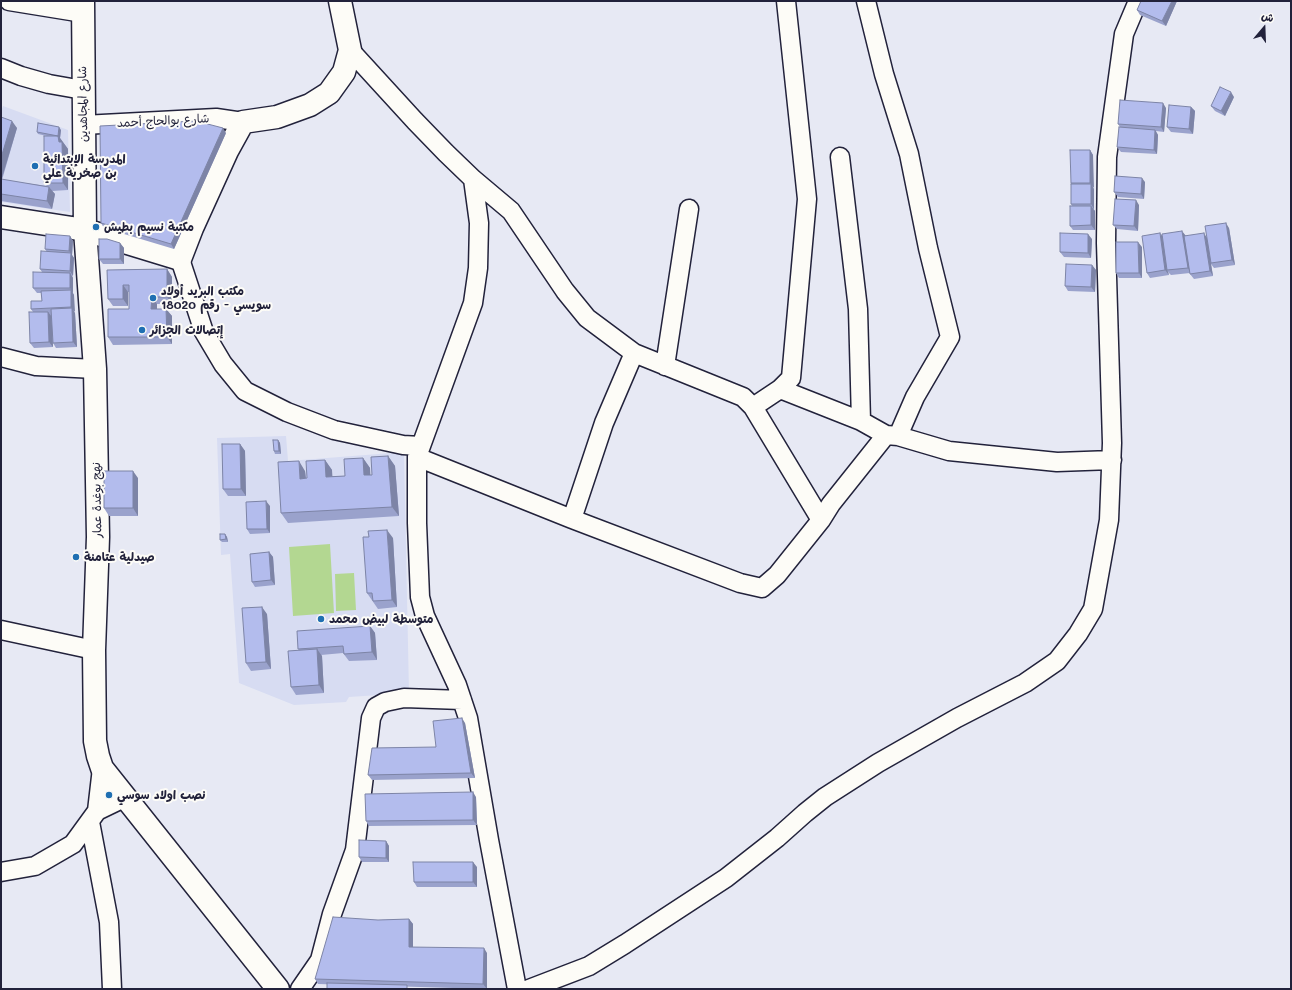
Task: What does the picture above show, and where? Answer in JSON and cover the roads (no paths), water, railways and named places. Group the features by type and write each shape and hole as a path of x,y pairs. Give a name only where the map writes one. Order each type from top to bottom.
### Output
{"main road":[{"path":"1,217 85,230 180,259 192,228 227,151 243,122 277,117 310,105 329,92 344,72 350,50 340,1"},
{"name":"شارع المجاهدين","path":"83,7 85,230"},
{"name":"نهج بوغدة عمار","path":"85,230 95,369 98,537 94,650 95,741 102,768"},
{"path":"102,768 271,986"}],"street":[{"path":"9,1 83,7"},
{"path":"753,408 780,389 791,378 807,199 786,1"},
{"path":"180,259 204,332 223,364 246,391 287,412 334,430 403,445 572,519 740,583 762,588 777,575 821,520 831,504 892,436 950,337 928,248 909,154 884,74 866,1"},
{"path":"529,989 589,966 625,944 726,878 825,797 878,763 957,718 1025,682 1057,661 1078,634 1093,609 1109,520 1112,443 1106,243 1107,157 1124,34 1138,1"},
{"path":"350,50 415,121 473,179 511,211 565,291 587,318 634,353 743,397 753,408 821,520"},
{"path":"1,68 21,76 49,84 83,90"},
{"name":"شارع بوالحاج أحمد","path":"83,125 216,118 243,122"},
{"path":"840,157 858,309 861,421"},
{"path":"473,179 479,223 478,268 473,303 418,452 417,523 420,597 426,616 456,685 468,718 517,989"},
{"path":"665,366 689,209"},
{"path":"572,519 604,423 634,353"},
{"path":"1,357 36,366 95,369"},
{"path":"780,389 861,421 892,436 949,451 1058,462 1112,460"},
{"path":"1,630 94,650"},
{"path":"300,989 320,960 332,914 354,850 372,718 376,707 385,702 404,698 462,700"},
{"path":"102,768 93,816 109,922 112,989"},
{"path":"1,872 36,866 73,844 93,816 126,797"}],"place":[{"name":"المدرسة الإبتدائية بن صخرية علي","path":"35,166"},
{"name":"مكتبة نسيم بطيش","path":"96,227"},
{"name":"مكتب البريد أولاد سويسي - رقم 18020","path":"153,298"},
{"name":"إتصالات الجزائر","path":"142,330"},
{"name":"صيدلية عتامنة","path":"76,557"},
{"name":"متوسطة لبيض محمد","path":"321,619"},
{"name":"نصب اولاد سوسي","path":"109,795"}]}
